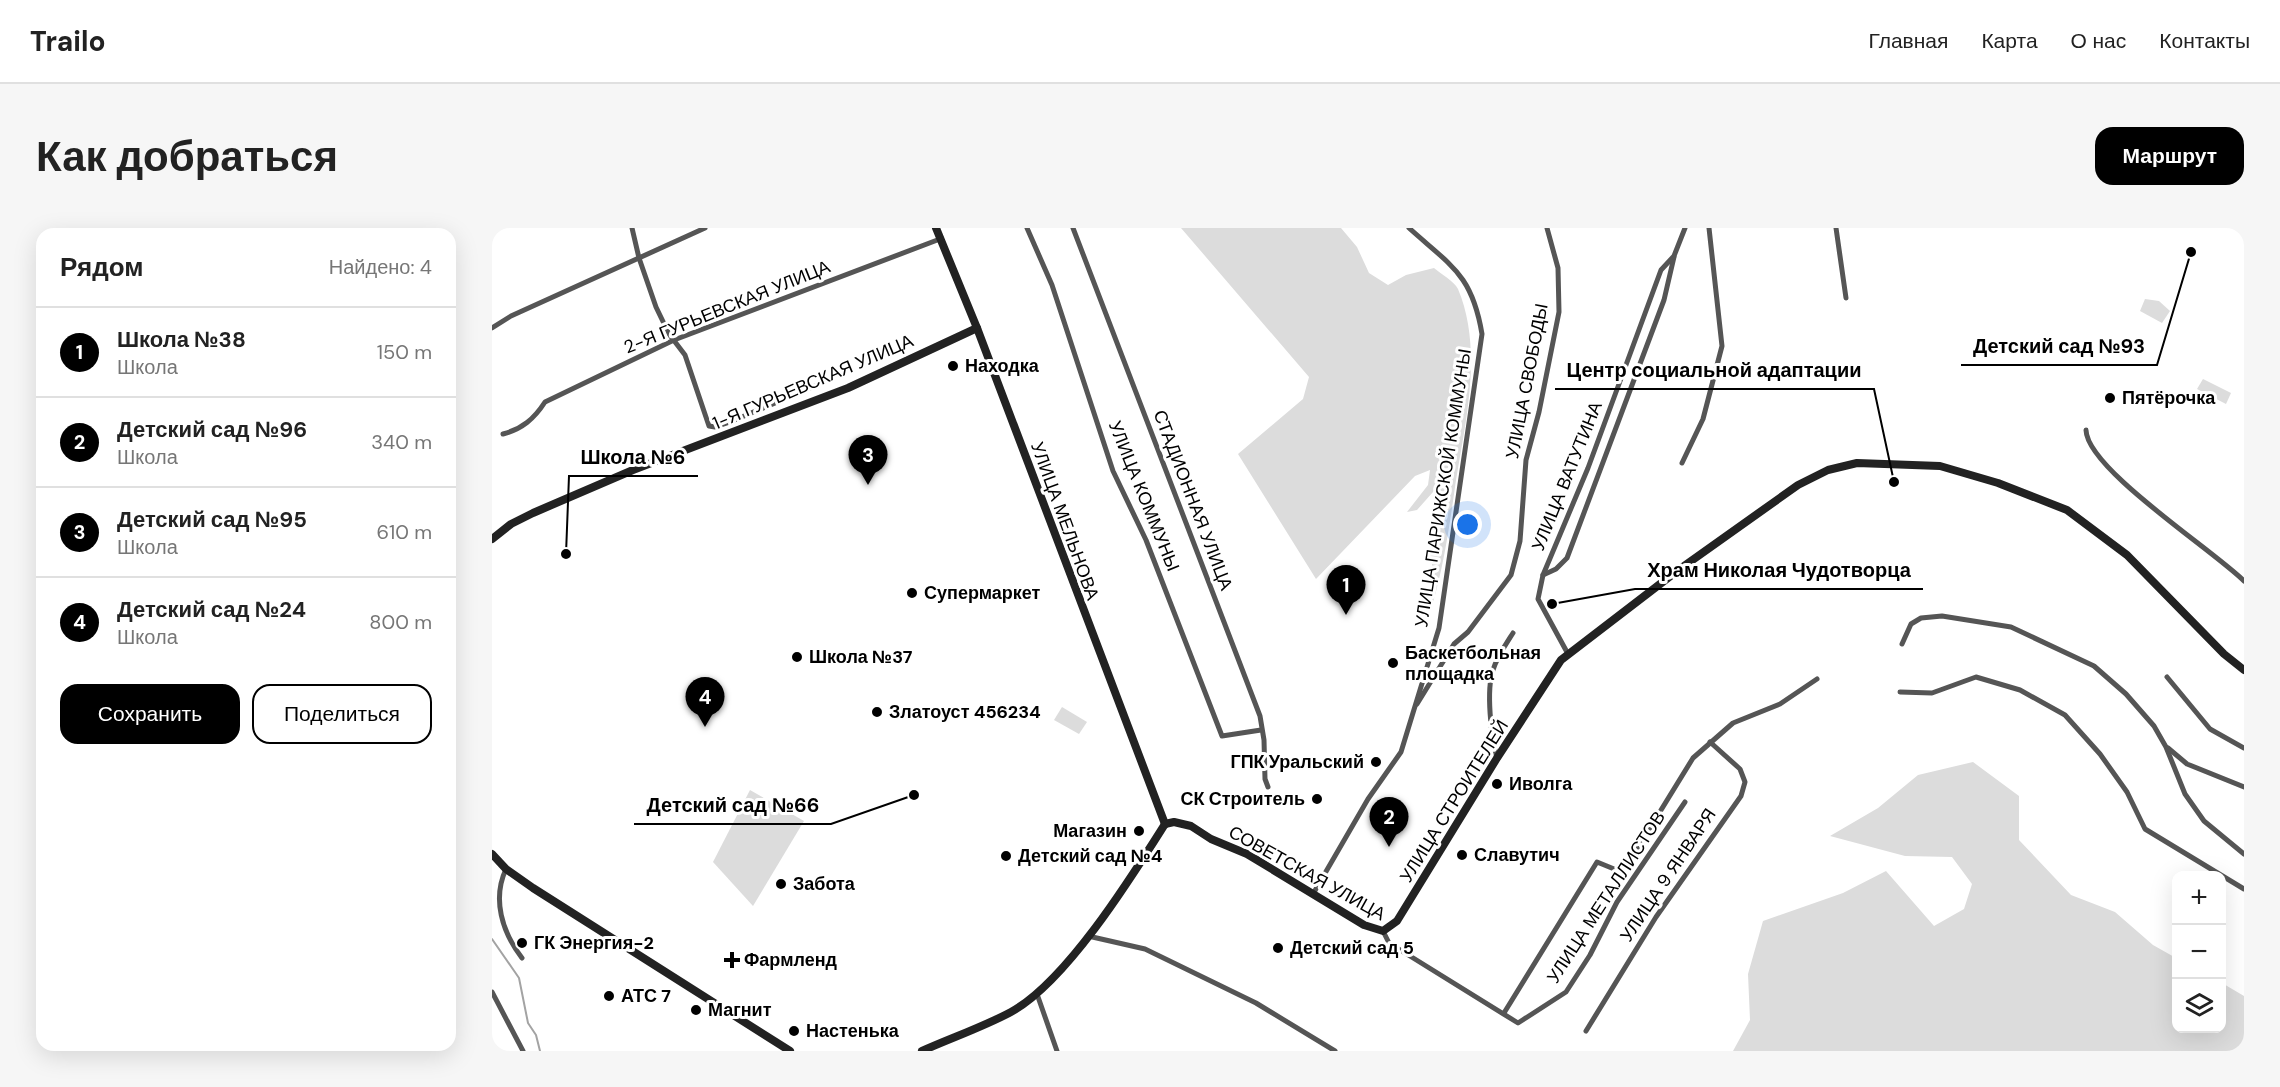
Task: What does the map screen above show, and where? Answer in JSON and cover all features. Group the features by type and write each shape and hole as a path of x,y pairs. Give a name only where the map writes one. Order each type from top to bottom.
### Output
{"main road":[{"name":"УЛИЦА МЕЛЬНОВА","path":"936,228 977,328 1165,824"},
{"name":"1-Я ГУРЬЕВСКАЯ УЛИЦА","path":"494,537 533,513 633,471 848,388 977,328"},
{"name":"УЛИЦА СТРОИТЕЛЕЙ","path":"1383,931 1397,921 1497,758 1568,654 1798,485 1828,470 1857,463 1925,464 1998,483 2067,510 2127,555 2224,654 2244,670"},
{"name":"СОВЕТСКАЯ УЛИЦА","path":"1165,824 1174,822 1191,826 1247,854 1364,925 1383,931"},
{"path":"922,1051 1011,1012 1037,994 1088,936 1165,824"},
{"path":"492,854 506,869 790,1051"}],"street":[{"path":"492,231 497,228"},
{"path":"632,228 639,258 656,307 674,340 682,348 707,423 712,427 822,383"},
{"path":"492,328 512,316 705,228"},
{"name":"УЛИЦА КОММУНЫ","path":"1027,228 1052,285 1113,471 1146,540 1222,736 1261,730"},
{"name":"СТАДИОННАЯ УЛИЦА","path":"1072,228 1260,716 1264,740 1265,779 1268,787"},
{"name":"УЛИЦА ПАРИЖСКОЙ КОММУНЫ","path":"1313,894 1368,799 1401,752 1410,716 1439,628 1482,334 1478,307 1467,284 1409,228"},
{"name":"УЛИЦА СВОБОДЫ","path":"1410,716 1454,644 1468,632 1511,575 1520,541 1526,460 1539,412 1559,312 1558,268 1548,228"},
{"name":"УЛИЦА ВАТУТИНА","path":"1543,575 1556,569 1567,558 1664,300 1674,256 1685,228"},
{"path":"1682,463 1703,419 1722,346 1708,228"},
{"path":"1836,228 1846,298"},
{"name":"2-Я ГУРЬЕВСКАЯ УЛИЦА","path":"503,434 517,430 536,416 545,402 674,340 940,239"},
{"name":"УЛИЦА ВАТУТИНА","path":"1568,654 1538,599 1543,575 1592,458 1661,270 1674,256"},
{"path":"2086,430 2090,447 2132,490 2244,581"},
{"path":"1902,645 1911,624 1921,618 1942,616 2011,627 2094,666 2133,702 2154,726 2166,747 2185,794 2205,821 2244,854"},
{"path":"1497,758 1493,744 1490,682 1493,668 1513,633"},
{"path":"1900,692 1932,693 1976,677 2020,690 2065,715 2100,753 2127,792 2145,829 2244,889"},
{"path":"2167,677 2210,729 2244,748"},
{"name":"УЛИЦА МЕТАЛЛИСТОВ","path":"1504,1013 1597,862 1619,871 1626,867 1693,758 1733,723 1780,704 1817,679"},
{"name":"УЛИЦА 9 ЯНВАРЯ","path":"1586,1031 1656,917 1741,796 1745,782 1740,769 1710,742"},
{"path":"2166,747 2187,764 2244,787"},
{"name":"УЛИЦА МЕТАЛЛИСТОВ","path":"1518,1023 1566,992 1590,955 1617,902 1685,802"},
{"path":"506,869 497,883 495,899 508,940 522,958"},
{"name":"СОВЕТСКАЯ УЛИЦА","path":"1383,931 1389,943 1518,1023"},
{"path":"1088,936 1145,949 1257,1003 1335,1051"},
{"path":"492,992 524,1051"},
{"path":"1037,994 1057,1051"}],"shaded area":[{"path":"1181,228 1341,228 1357,247 1369,273 1388,285 1406,275 1434,268 1458,289 1466,312 1470,335 1468,409 1446,544 1432,606 1429,602 1434,574 1430,555 1441,483 1417,510 1407,512 1428,485 1430,470 1415,476 1316,579 1238,454 1303,399 1309,377"},
{"path":"2145,299 2159,301 2170,311 2162,323 2140,311"},
{"path":"2203,379 2231,393 2226,404 2197,389"},
{"path":"1062,707 1087,722 1079,734 1054,720"},
{"path":"1973,762 2019,796 2019,840 2071,895 2115,912 2153,945 2172,956 2172,1033 2226,1033 2226,985 2244,996 2244,1051 1733,1051 1750,1020 1748,974 1763,921 1843,893 1886,871 1934,926 1964,909 1972,884 1952,857 1905,856 1830,836 1878,808 1918,775"},
{"path":"750,790 804,821 753,906 713,862"}],"waterway":[{"path":"492,939 519,978 528,1023 536,1035 540,1051"}],"place":[{"name":"Детский сад №93","path":"2191,252"},
{"name":"Находка","path":"953,366"},
{"name":"Пятёрочка","path":"2110,398"},
{"name":"Центр социальной адаптации","path":"1894,482"},
{"name":"Детский сад №95","path":"868,485"},
{"name":"Школа №6","path":"566,554"},
{"name":"Супермаркет","path":"912,593"},
{"name":"Храм Николая Чудотворца","path":"1552,604"},
{"name":"Школа №38","path":"1346,615"},
{"name":"Школа №37","path":"797,657"},
{"name":"Баскетбольная площадка","path":"1393,663"},
{"name":"Златоуст 456234","path":"877,712"},
{"name":"Детский сад №24","path":"705,727"},
{"name":"ГПК Уральский","path":"1376,762"},
{"name":"Иволга","path":"1497,784"},
{"name":"Детский сад №66","path":"914,795"},
{"name":"СК Строитель","path":"1317,799"},
{"name":"Магазин","path":"1139,831"},
{"name":"Детский сад №96","path":"1389,847"},
{"name":"Славутич","path":"1462,855"},
{"name":"Детский сад №4","path":"1006,856"},
{"name":"Забота","path":"781,884"},
{"name":"ГК Энергия-2","path":"522,943"},
{"name":"Детский сад 5","path":"1278,948"},
{"name":"Фармленд","path":"732,960"},
{"name":"АТС 7","path":"609,996"},
{"name":"Магнит","path":"696,1010"},
{"name":"Настенька","path":"794,1031"}]}
